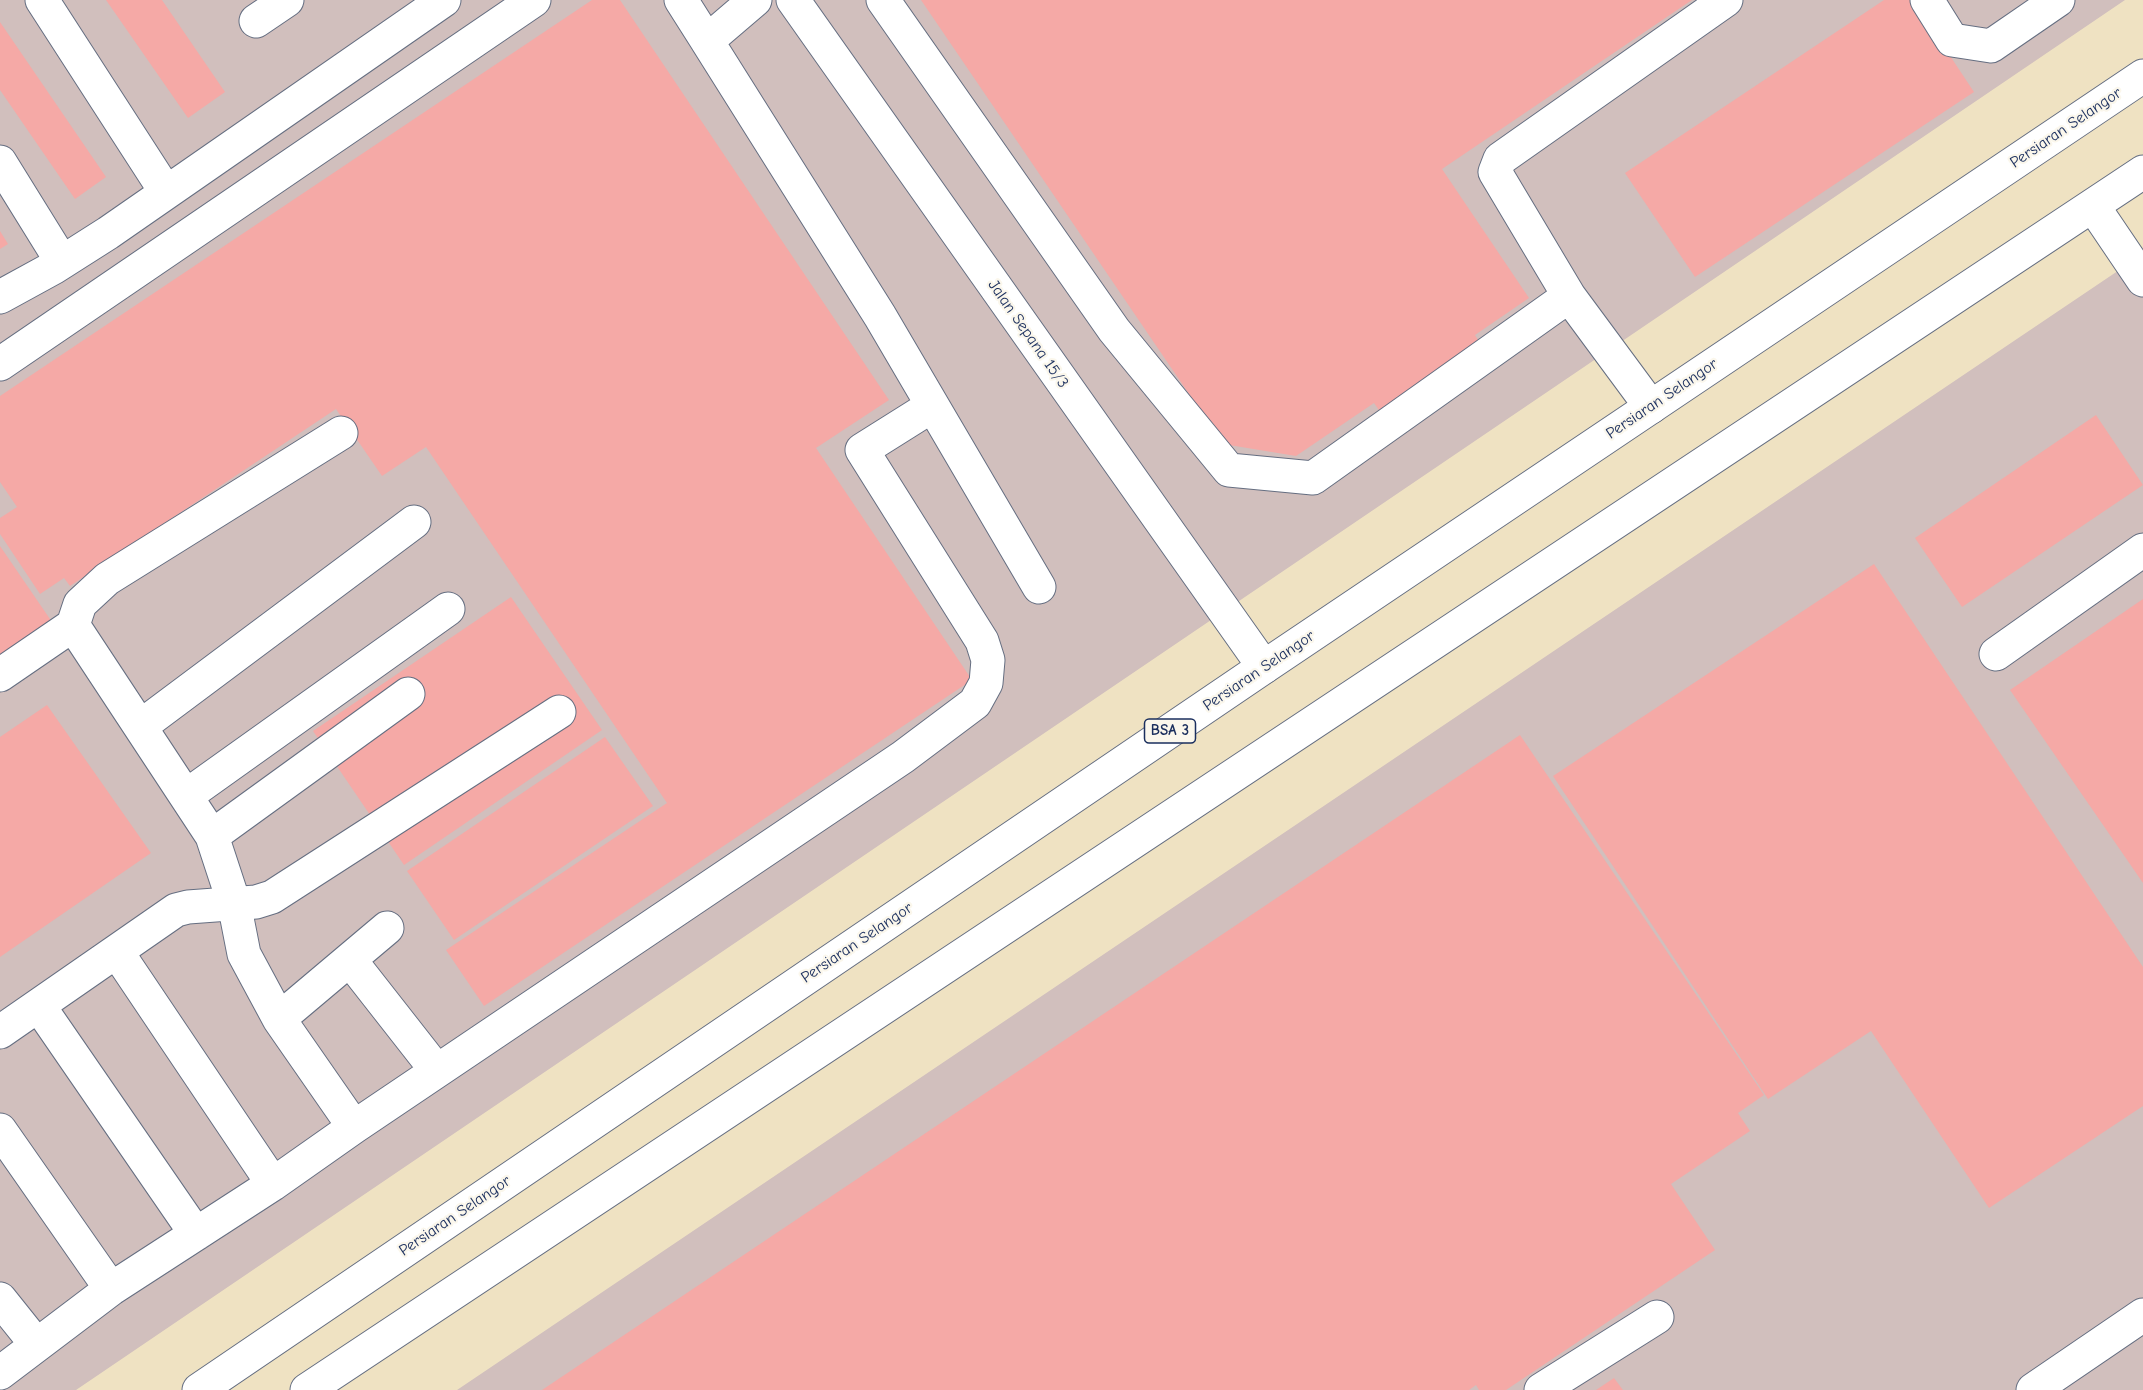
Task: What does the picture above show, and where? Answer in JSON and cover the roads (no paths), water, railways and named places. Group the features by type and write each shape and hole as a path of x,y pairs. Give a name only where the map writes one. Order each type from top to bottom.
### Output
{"main road":[{"path":"42,0 166,192"},
{"path":"256,21 287,0"},
{"path":"0,297 62,262 444,0"},
{"path":"0,364 534,0"},
{"path":"681,0 880,315 1039,587"},
{"path":"707,41 755,0"},
{"name":"Jalan Sepana 15/3","path":"793,0 1264,667"},
{"path":"883,0 1114,330 1229,470 1313,478 1569,296"},
{"path":"1651,407 1569,296 1495,172 1500,159 1726,0"},
{"path":"1927,0 1952,40 1991,46 2058,0"},
{"name":"Persiaran Selangor","path":"199,1390 1264,667 2143,76"},
{"path":"0,162 62,262"},
{"path":"307,1390 2143,172"},
{"path":"2093,206 2143,280"},
{"path":"0,1373 111,1289 273,1184 903,757 975,703 986,683 988,660 982,641 862,450 932,406"},
{"path":"0,675 73,625 80,604 107,579 341,433"},
{"path":"141,726 414,522"},
{"path":"1996,654 2143,550"},
{"path":"186,796 448,609"},
{"path":"73,625 212,836 234,903 244,954 279,1019 354,1127"},
{"path":"212,836 408,694"},
{"path":"0,1032 176,910 272,897 559,711"},
{"path":"279,1019 387,928"},
{"path":"117,952 273,1184"},
{"path":"350,960 437,1071"},
{"path":"39,1006 196,1234"},
{"path":"0,1130 111,1289"},
{"path":"0,1299 36,1344"},
{"path":"2033,1390 2143,1315"},
{"path":"1541,1390 1657,1317"}]}
